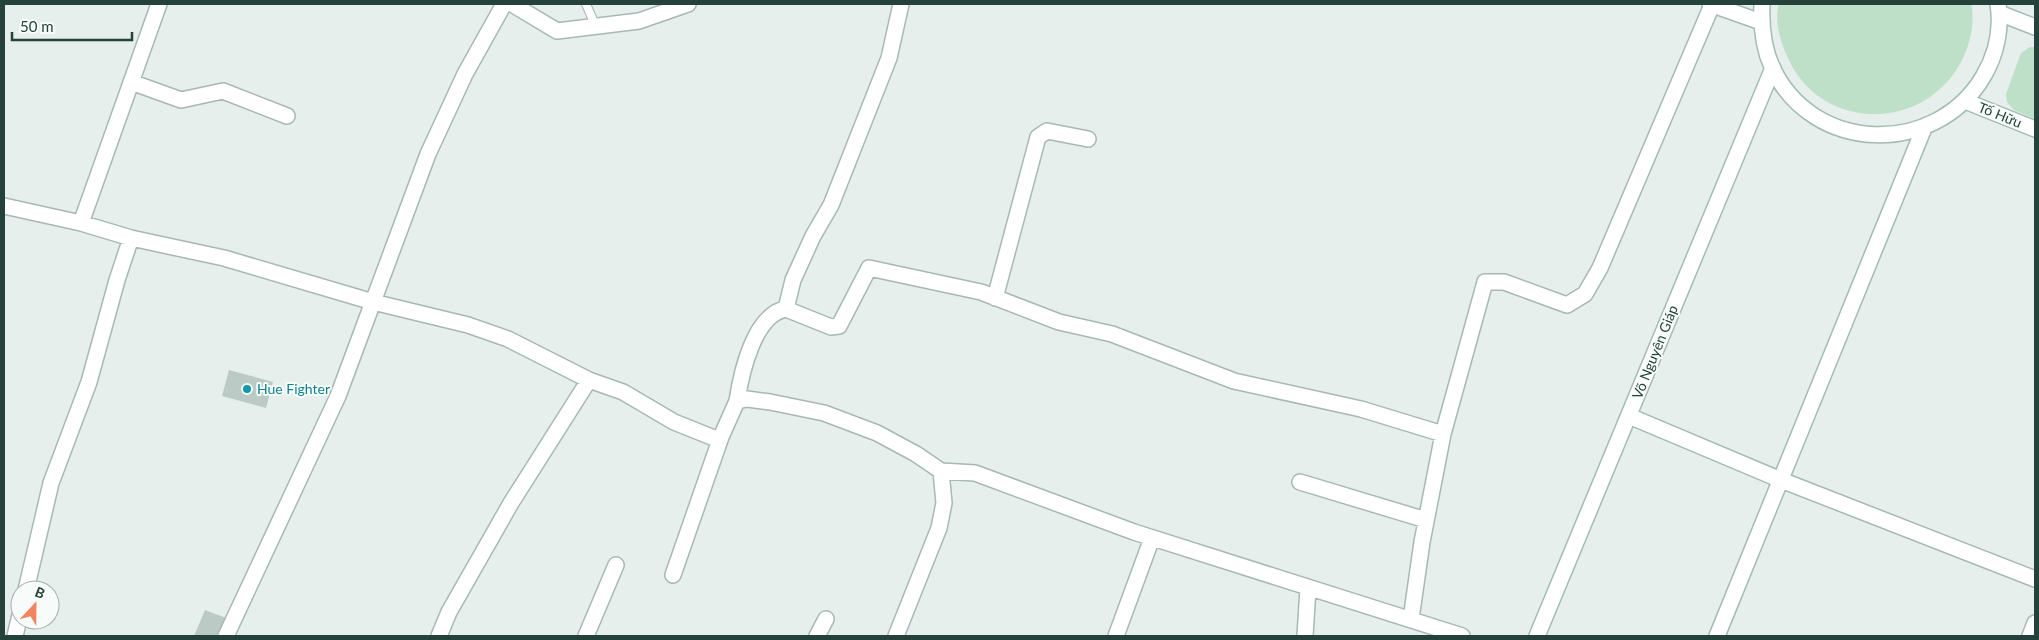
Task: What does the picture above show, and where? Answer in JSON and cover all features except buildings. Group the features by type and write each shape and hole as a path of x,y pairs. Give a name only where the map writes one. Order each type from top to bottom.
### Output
{"street":[{"path":"81,223 159,4"},
{"path":"226,636 338,396 428,154 465,74 504,4"},
{"path":"512,4 557,31 639,21 688,4"},
{"path":"786,309 793,280 813,236 831,205 889,58 901,4"},
{"path":"1411,619 1426,520 1443,434 1485,282 1504,282 1567,305 1585,294 1600,268 1711,4 1761,22"},
{"path":"1762,4 1761,22 1764,45 1772,68 1784,87 1799,104 1817,117 1837,127 1858,134 1880,136 1903,134 1924,128 1939,121 1965,101 1988,69 1998,32 1999,8 2035,27"},
{"name":"Võ Nguyên Giáp","path":"1537,636 1772,68"},
{"path":"131,82 181,100 223,91 287,116"},
{"name":"Tố Hữu","path":"1965,101 2035,129"},
{"path":"1717,636 1924,128"},
{"path":"995,298 1038,137 1047,131 1088,139"},
{"path":"4,206 81,223 131,238 224,258 373,302 468,325 508,338 589,380 623,392 674,422 714,438 721,437"},
{"path":"28,580 51,483 89,382 112,297 131,238"},
{"path":"673,575 721,437 737,401 744,365 761,328 777,310 786,309 831,327 840,326 869,268 981,292 1059,322 1112,334 1234,381 1361,408 1443,434"},
{"path":"439,636 450,612 511,502 589,380"},
{"path":"737,401 747,399 770,402 824,413 877,433 916,454 941,471 975,473 1152,538 1462,636"},
{"path":"1629,416 1782,480 2035,579"},
{"path":"896,636 938,528 944,503 941,471"},
{"path":"1300,482 1426,520"},
{"path":"1116,636 1152,538"},
{"path":"586,636 616,565"},
{"path":"1305,636 1308,588"},
{"path":"817,636 826,619"},
{"path":"2030,636 2035,623"}],"lane":[{"path":"586,4 596,27"}],"green space":[{"path":"1779,4 1971,4 1972,30 1964,56 1948,81 1926,99 1901,110 1875,114 1848,111 1824,100 1803,82 1782,44 1777,24"},
{"path":"2030,47 2035,47 2035,119 2014,110 2007,102 2006,94 2021,53"}],"place":[{"name":"Hue Fighter","path":"247,389"}]}
